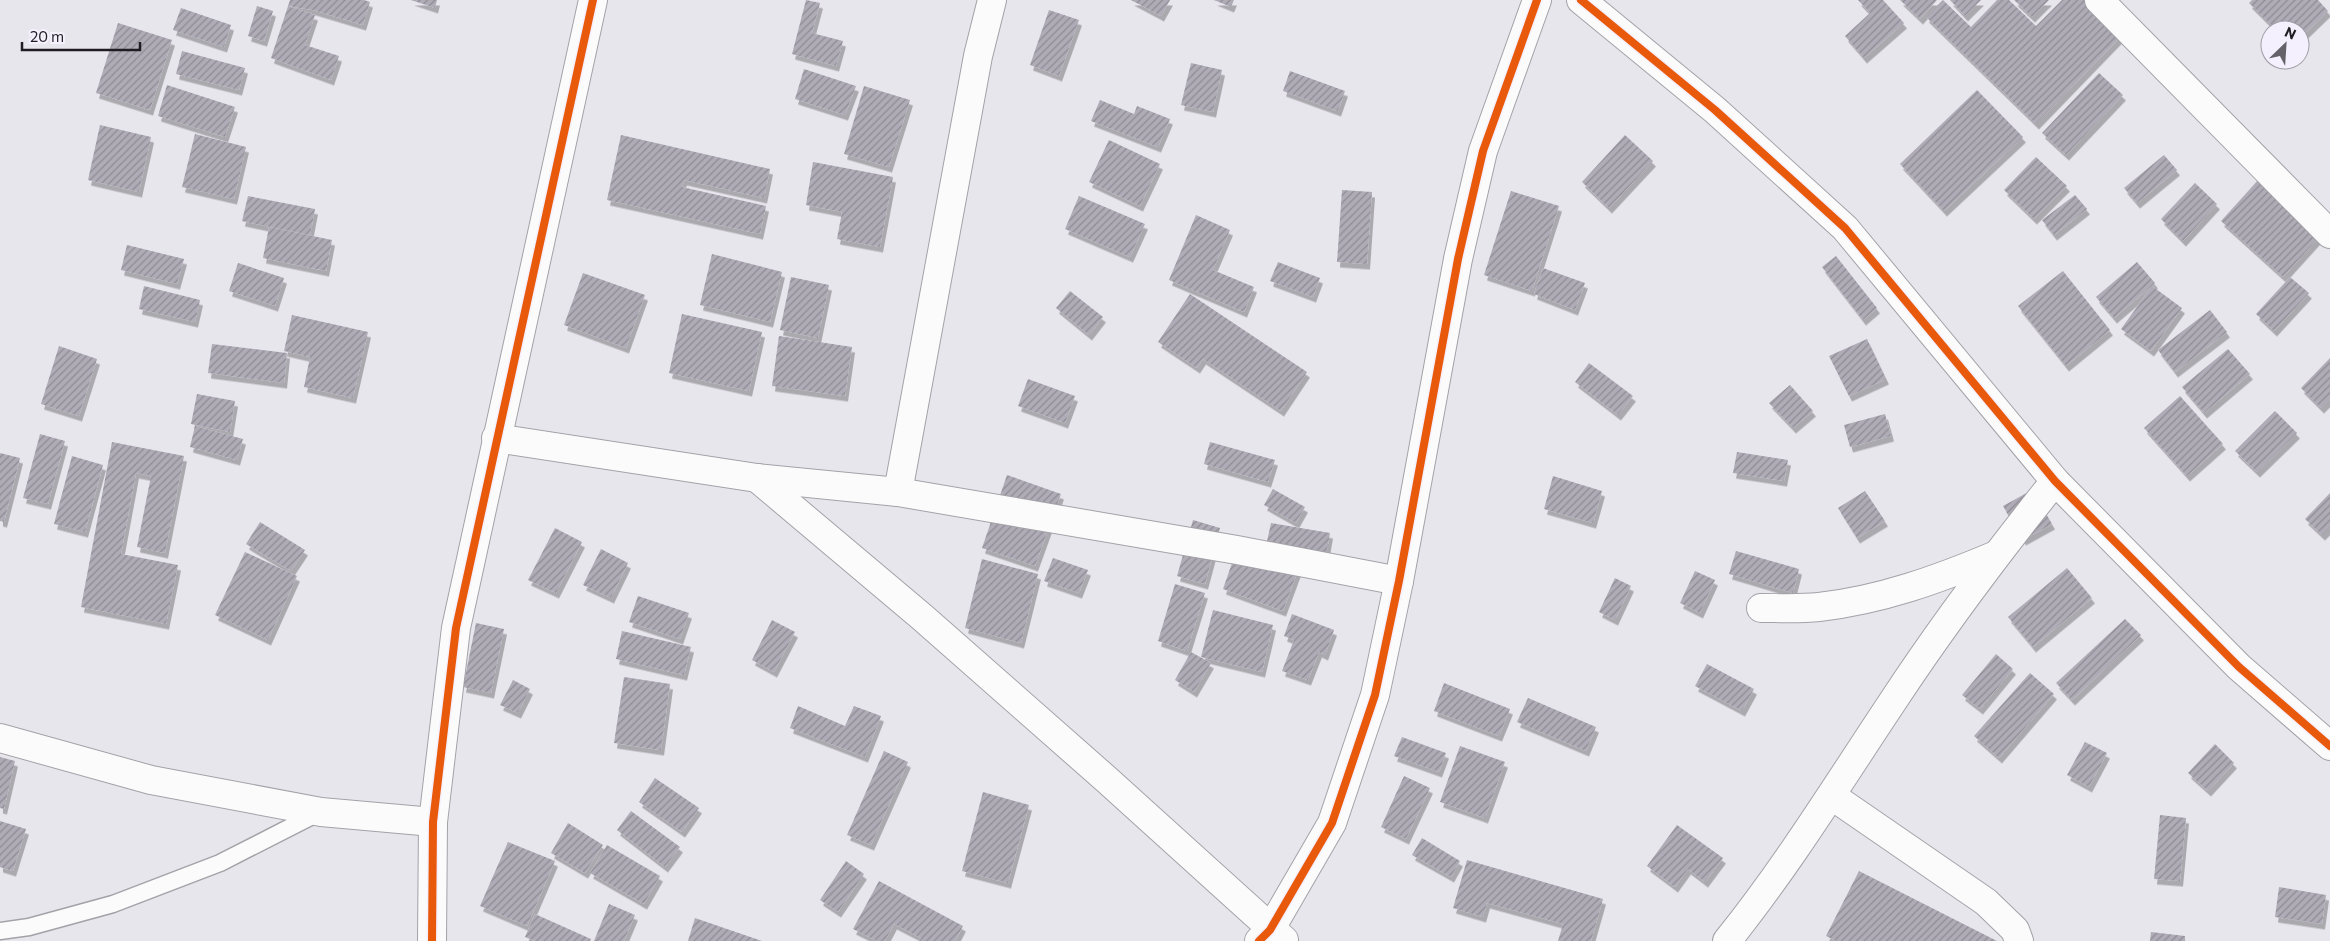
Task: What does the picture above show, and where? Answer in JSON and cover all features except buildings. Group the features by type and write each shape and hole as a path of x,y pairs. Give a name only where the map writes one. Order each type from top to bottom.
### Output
{"street":[{"path":"432,941 433,822 456,628 593,0"},
{"path":"898,492 976,65 992,0"},
{"path":"757,478 922,617 1106,779 1271,937 1332,823 1375,695 1399,581 1435,378 1483,151 1537,0"},
{"path":"1581,0 1715,110 1844,228 2055,480 2239,667 2330,746"},
{"path":"2105,2 2330,234"},
{"path":"496,438 757,478 898,492 1237,550 1399,581"},
{"path":"1726,941 1752,910 1832,796 1893,700 1996,555 2055,480"},
{"path":"1761,608 1818,607 1885,595 1951,574 1996,555"},
{"path":"0,738 151,780 321,812 433,822"},
{"path":"1832,796 1986,902 2014,930 2019,941"}],"lane":[{"path":"0,931 29,927 113,904 220,863 321,812"}],"cycle path":[{"path":"432,941 433,822 456,628 593,0"},
{"path":"1259,941 1270,930 1332,823 1375,695 1399,581 1458,259 1483,151 1537,0"},
{"path":"1581,0 1715,110 1845,228 2055,481 2239,667 2330,746"}]}
